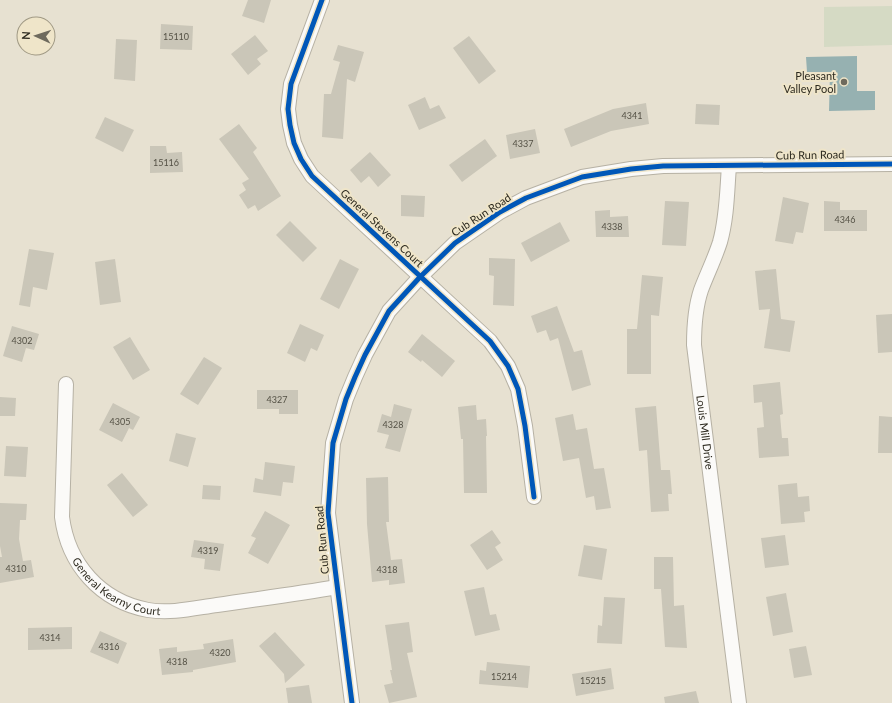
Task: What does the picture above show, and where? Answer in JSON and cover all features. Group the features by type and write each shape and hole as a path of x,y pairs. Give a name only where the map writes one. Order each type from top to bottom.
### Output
{"street":[{"name":"General Stevens Court","path":"322,0 292,84 288,109 294,143 312,176 490,341 508,366 516,381 518,389 525,426 534,497"},
{"name":"Cub Run Road","path":"352,703 328,513 333,443 346,399 365,355 389,311 454,243 500,212 526,198 582,177 631,169 663,166 892,164"},
{"name":"Louis Mill Drive","path":"729,166 726,218 720,242 701,290 694,326 694,345 739,703"},
{"name":"General Kearny Court","path":"66,384 62,517 63,528 66,540 80,567 92,581 105,592 121,601 140,608 164,611 337,587"}],"green space":[{"path":"892,6 892,45 824,47 824,7"}],"water":[{"name":"Pleasant Valley Pool","path":"857,56 857,91 875,91 875,110 829,111 830,72 807,72 806,57"}],"building":[{"path":"248,0 271,0 264,23 242,16"},
{"path":"161,24 193,26 192,50 160,49"},
{"path":"255,35 268,51 257,59 261,64 248,75 231,54"},
{"path":"469,36 496,71 479,84 453,48"},
{"path":"116,39 137,40 135,81 114,79"},
{"path":"338,45 364,52 355,82 347,79 343,139 322,137 324,94 331,94 340,62 333,60"},
{"path":"425,97 430,109 439,105 446,118 419,130 408,105"},
{"path":"646,103 649,124 611,131 571,147 564,129 613,109"},
{"path":"696,104 720,105 719,125 695,124"},
{"path":"105,117 134,130 123,152 95,138"},
{"path":"239,124 257,148 253,152 281,196 258,211 255,205 248,209 239,195 246,190 242,183 249,179 219,139"},
{"path":"535,129 540,153 510,159 506,135"},
{"path":"485,139 497,156 462,182 449,165"},
{"path":"150,146 166,146 167,153 182,152 183,172 150,173"},
{"path":"370,152 391,175 378,187 369,176 361,183 350,170"},
{"path":"401,195 425,196 424,217 401,216"},
{"path":"783,197 809,203 803,233 796,232 793,244 775,241"},
{"path":"665,201 689,202 686,246 662,245"},
{"path":"824,201 840,202 840,210 867,210 867,231 824,231"},
{"path":"610,210 610,217 628,216 629,237 596,237 595,211"},
{"path":"290,221 317,248 303,262 276,235"},
{"path":"560,222 570,241 531,262 521,243"},
{"path":"29,249 54,253 47,290 33,287 30,307 19,305"},
{"path":"489,258 515,259 514,306 493,305 494,276 489,275"},
{"path":"115,259 121,302 100,305 95,262"},
{"path":"340,259 359,269 339,309 320,299"},
{"path":"776,269 781,319 795,321 790,352 764,348 770,309 759,310 755,271"},
{"path":"642,275 663,277 659,316 651,315 651,374 627,374 627,329 637,329"},
{"path":"557,306 574,352 582,350 591,385 572,391 558,338 550,341 546,330 537,333 531,316"},
{"path":"892,314 892,352 878,353 876,315"},
{"path":"300,324 324,335 317,351 311,348 305,362 287,353"},
{"path":"12,326 39,334 34,350 26,348 22,362 3,356"},
{"path":"422,334 455,361 442,377 422,360 421,362 408,352"},
{"path":"130,337 150,370 133,380 113,347"},
{"path":"204,357 222,368 198,405 180,394"},
{"path":"780,382 783,414 780,415 782,438 788,438 789,456 759,458 757,428 764,427 762,402 754,403 753,385"},
{"path":"257,390 298,390 298,414 279,414 279,409 257,409"},
{"path":"0,397 16,398 15,416 0,416"},
{"path":"113,403 140,417 133,430 129,428 122,442 99,430"},
{"path":"394,404 412,409 400,452 385,448 389,435 377,432 382,414 391,417"},
{"path":"476,405 477,420 486,419 487,493 464,493 463,439 461,439 458,407"},
{"path":"656,406 661,470 670,470 672,494 668,494 669,511 651,512 647,450 639,451 635,408"},
{"path":"573,414 576,430 587,428 594,469 604,468 611,508 596,510 594,496 586,498 579,458 563,461 555,418"},
{"path":"879,416 892,417 892,453 878,453"},
{"path":"176,433 196,438 188,467 169,461"},
{"path":"6,446 28,447 26,477 4,476"},
{"path":"265,462 295,466 293,483 283,482 281,496 253,492 255,478 263,480"},
{"path":"122,473 148,505 133,517 107,485"},
{"path":"388,477 389,522 386,522 391,560 402,559 405,583 389,585 389,580 372,582 367,524 366,478"},
{"path":"797,483 798,497 809,496 810,511 804,512 805,522 781,524 778,485"},
{"path":"203,485 221,486 220,500 202,499"},
{"path":"0,503 27,504 26,520 20,520 19,539 23,561 31,560 34,577 0,583 0,557 2,557 0,546"},
{"path":"265,511 290,525 268,564 248,553 256,538 251,536"},
{"path":"492,530 501,543 495,547 503,560 487,570 470,545"},
{"path":"785,535 789,565 765,568 761,538"},
{"path":"194,540 224,544 220,571 204,569 205,559 191,557"},
{"path":"584,545 607,549 602,580 578,576"},
{"path":"654,557 673,557 674,606 684,605 687,648 665,647 661,589 654,589"},
{"path":"484,587 490,615 496,614 500,630 475,636 464,591"},
{"path":"786,593 793,632 773,636 766,597"},
{"path":"604,597 625,598 622,644 597,643 598,625 602,626"},
{"path":"409,622 413,652 407,653 417,697 389,703 384,685 393,683 385,625"},
{"path":"72,627 72,649 28,650 28,628"},
{"path":"100,631 127,643 118,664 90,652"},
{"path":"275,632 305,665 285,683 284,674 259,646"},
{"path":"233,639 236,662 193,670 193,672 162,675 159,649 177,647 177,652 204,649 203,644"},
{"path":"806,646 812,675 794,678 789,649"},
{"path":"487,662 530,666 528,688 479,684 480,670 486,671"},
{"path":"611,668 614,689 576,696 572,674"},
{"path":"309,685 312,703 288,703 286,688"},
{"path":"696,691 699,703 665,703 664,697"}],"cycle path":[{"path":"322,0 291,84 288,109 294,143 301,159 312,176 490,341 508,366 518,389 525,426 534,497"},
{"path":"352,703 328,513 333,443 346,399 365,355 389,311 420,277 455,243 500,212 526,198 582,177 631,169 663,166 892,164"}],"place":[{"name":"Pleasant Valley Pool","path":"844,82"}]}
